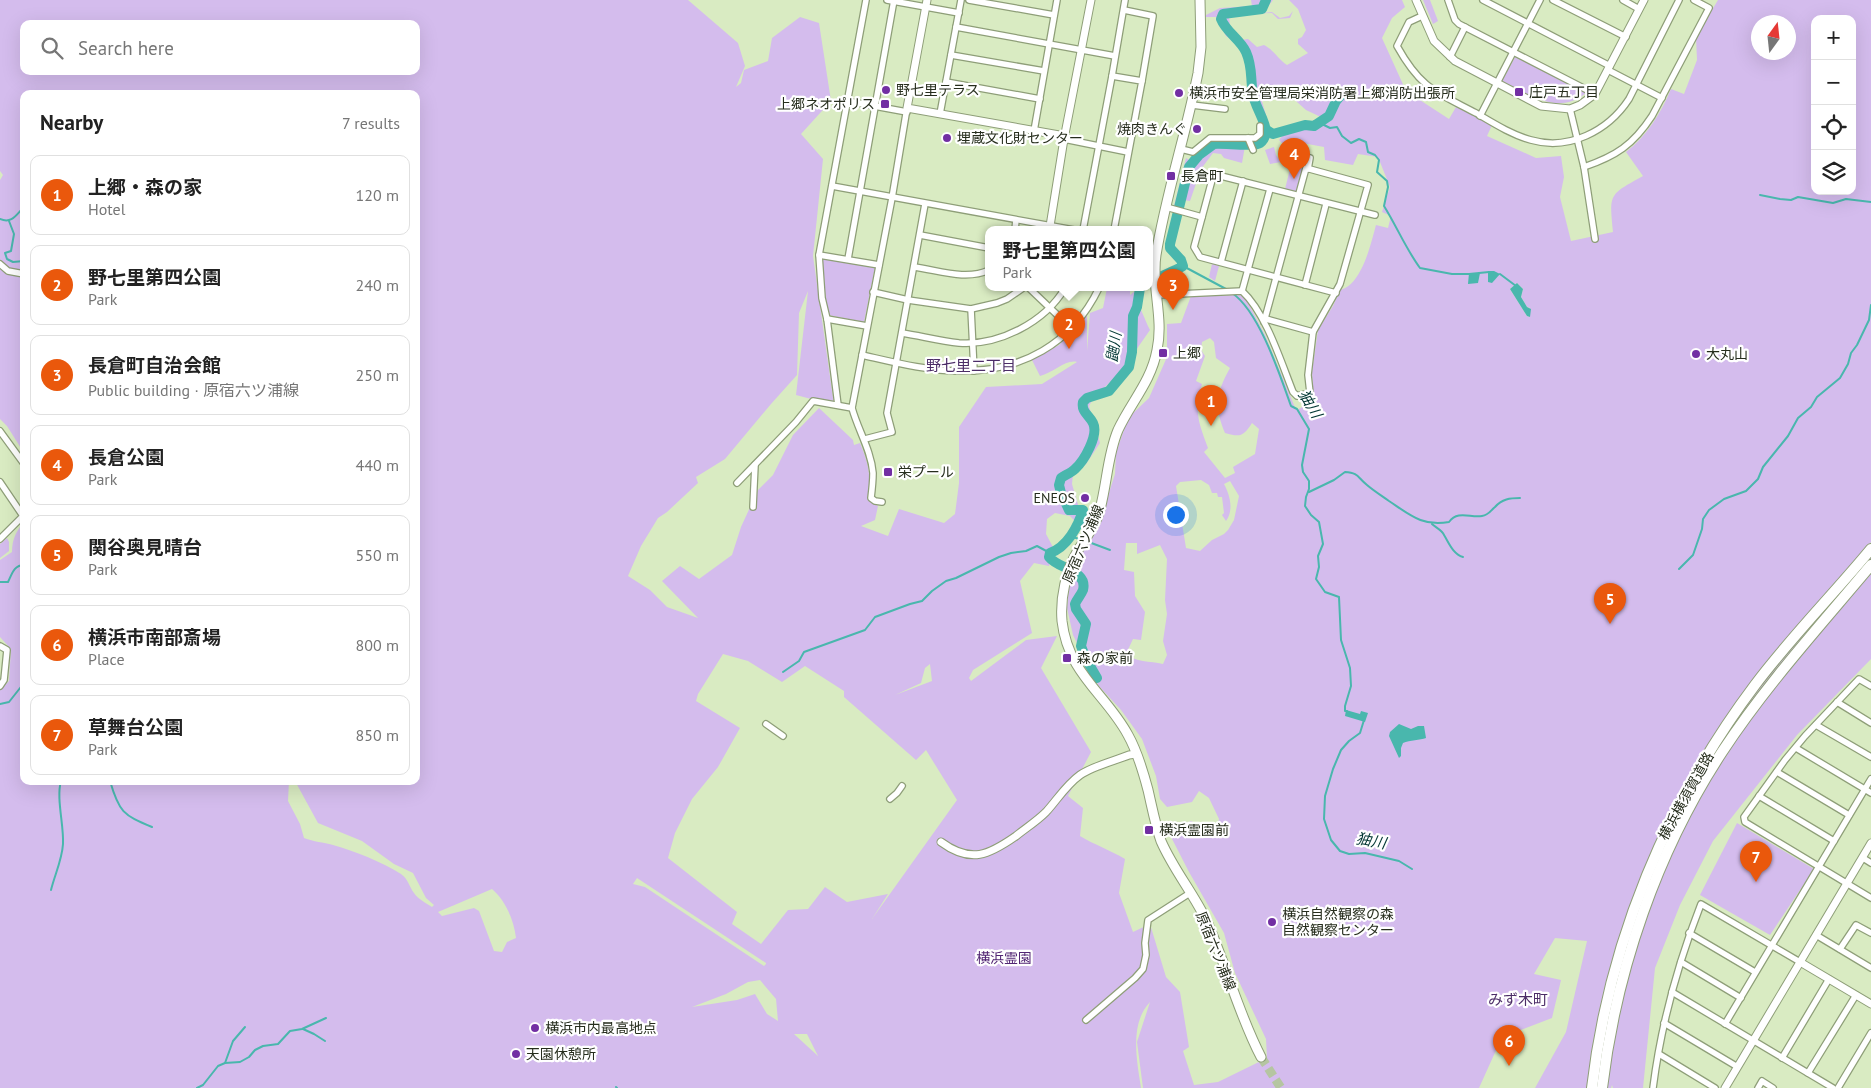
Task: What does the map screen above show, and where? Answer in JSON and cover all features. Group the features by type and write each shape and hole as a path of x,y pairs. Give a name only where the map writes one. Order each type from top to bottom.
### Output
{"highway":[{"name":"横浜横須賀道路","path":"1602,1088 1617,1003 1637,932 1651,892 1680,829 1703,784 1722,753 1755,705 1871,549"},
{"name":"横浜横須賀道路","path":"1592,1088 1598,1047 1613,977 1633,911 1660,842 1690,786 1727,725 1756,685 1833,602 1871,565"},
{"path":"1606,1088 1617,1003"}],"main road":[{"name":"原宿六ツ浦線","path":"1200,0 1201,47 1198,74 1169,208 1155,258 1160,335 1153,366 1146,384 1126,414 1117,433 1097,518 1068,573 1064,588 1062,619 1071,655 1089,684 1127,734 1148,788 1154,819 1161,840 1172,864 1207,922 1244,1020 1261,1057"}],"street":[{"path":"838,405 827,319 822,298 819,255 866,0"},
{"path":"848,260 876,106 892,0 927,3 959,13"},
{"path":"940,114 961,0"},
{"path":"969,0 1054,15"},
{"path":"1034,131 1057,0"},
{"path":"1050,226 1064,137 1091,0"},
{"path":"1084,226 1126,0"},
{"path":"1416,0 1434,41 1450,57 1541,106 1570,109 1580,105 1595,94 1644,0"},
{"path":"1448,0 1454,20 1465,28 1595,94"},
{"path":"1482,0 1528,23 1662,98"},
{"path":"1480,116 1540,0"},
{"path":"1553,0 1626,37"},
{"path":"1623,0 1640,8"},
{"path":"1422,16 1409,22 1397,46 1417,78 1431,90 1530,140 1557,143 1588,135 1609,123 1620,112 1679,0"},
{"path":"1584,167 1620,151 1644,128 1662,98 1709,8 1694,0"},
{"path":"882,502 871,498 873,475 865,439 857,425 852,408 927,3"},
{"path":"1115,226 1153,16 1124,10"},
{"path":"956,27 1115,56"},
{"path":"1450,57 1465,28"},
{"path":"951,55 1044,72"},
{"path":"1112,76 1142,81"},
{"path":"946,82 1040,99"},
{"path":"847,101 940,114 1034,131 1128,152"},
{"path":"1192,105 1225,109"},
{"path":"1570,109 1584,167 1595,239"},
{"path":"1181,148 1193,152 1210,138 1255,138 1260,134 1260,126"},
{"path":"1248,138 1253,150"},
{"path":"1265,320 1310,158"},
{"path":"1157,292 1242,291 1248,296 1265,320 1293,392 1297,396 1310,393 1308,375 1313,332 1336,293 1368,185 1308,169"},
{"path":"1336,293 1200,257 1194,247 1212,180 1221,176 1375,215"},
{"path":"1221,262 1243,181"},
{"path":"832,186 1042,226"},
{"path":"1242,291 1270,189"},
{"path":"865,439 892,432 886,413 925,204"},
{"path":"1305,285 1326,204"},
{"path":"1169,208 1202,217"},
{"path":"1015,226 1016,220"},
{"path":"920,235 985,247"},
{"path":"819,255 879,265"},
{"path":"0,264 8,271 20,273"},
{"path":"914,267 964,275 978,275 985,272"},
{"path":"1011,291 1014,295"},
{"path":"873,292 970,310 997,303 1019,291"},
{"path":"1032,291 1071,328"},
{"path":"902,332 960,343 973,343 1001,337 1029,324 1050,308 1063,291"},
{"path":"862,355 938,369 974,371 997,368 1023,361 1058,342 1093,300 1097,291"},
{"path":"970,310 974,371"},
{"path":"827,319 867,326"},
{"path":"1265,320 1313,332"},
{"path":"737,484 796,422 813,401 852,408"},
{"path":"0,431 20,458"},
{"path":"753,506 755,465"},
{"path":"0,482 20,510"},
{"path":"0,537 20,519"},
{"path":"0,646 7,650 4,680 0,686"},
{"path":"1871,686 1859,678 1785,760 1744,817 1744,822 1871,898"},
{"path":"1837,702 1871,723"},
{"path":"766,724 783,736"},
{"path":"1816,725 1871,757"},
{"path":"1796,748 1871,793"},
{"path":"941,842 955,852 967,855 976,856 991,852 1041,817 1083,773 1136,754"},
{"path":"1777,772 1849,815"},
{"path":"1725,1024 1871,779"},
{"path":"890,799 902,786"},
{"path":"1759,796 1834,841"},
{"path":"1725,1088 1736,1066 1753,1041 1871,843"},
{"path":"1863,858 1871,863"},
{"path":"1086,1020 1143,969 1146,955 1145,943 1148,920 1190,893"},
{"path":"1654,1087 1664,1023 1689,933 1701,904 1871,1004"},
{"path":"1840,949 1856,925 1871,933"},
{"path":"1689,933 1755,972"},
{"path":"1816,935 1871,968"},
{"path":"1681,962 1740,998"},
{"path":"1782,1058 1829,979"},
{"path":"1672,992 1833,1088"},
{"path":"1808,1073 1856,995"},
{"path":"1664,1023 1736,1066"},
{"path":"1838,1088 1871,1032"},
{"path":"1659,1054 1715,1088"},
{"path":"1758,1088 1762,1081 1773,1088"}],"green space":[{"name":"横浜霊園","path":"0,0 688,0 738,43 745,66 736,87 741,83 744,70 768,61 772,38 800,17 819,23 831,101 801,134 823,159 813,256 834,405 796,395 808,291 799,313 797,375 725,459 696,477 698,483 658,518 641,546 628,576 650,590 667,607 698,618 662,581 680,566 699,579 732,555 741,527 758,490 773,475 793,435 819,408 853,440 854,445 860,443 864,454 868,466 870,502 878,506 875,520 861,526 888,536 899,509 944,523 955,514 959,483 959,427 986,387 1042,384 1077,362 1068,362 1040,376 1032,360 1059,345 1087,314 1087,351 1090,313 1103,308 1106,291 1130,291 1130,295 1135,291 1134,298 1150,330 1120,373 1094,397 1089,406 1100,443 1086,464 1073,474 1072,484 1081,515 1089,519 1101,512 1115,474 1116,453 1128,418 1149,398 1167,357 1167,324 1181,323 1191,296 1244,295 1265,335 1296,410 1301,408 1313,396 1312,372 1318,330 1333,306 1340,290 1348,287 1360,272 1376,225 1388,228 1391,216 1382,212 1390,187 1378,157 1358,154 1353,165 1325,160 1324,147 1297,142 1297,158 1288,159 1284,145 1279,140 1294,130 1313,129 1323,123 1323,118 1306,110 1288,94 1261,98 1268,122 1264,122 1264,117 1252,90 1244,52 1238,44 1226,36 1216,17 1206,17 1206,15 1220,8 1252,6 1251,0 1273,0 1263,13 1272,12 1280,18 1289,16 1293,11 1290,18 1278,19 1272,13 1232,14 1229,17 1230,25 1242,40 1248,39 1257,47 1264,45 1271,49 1287,65 1308,53 1298,44 1298,39 1302,37 1306,30 1298,9 1289,0 1402,0 1405,7 1392,18 1382,38 1406,91 1449,119 1456,107 1492,125 1487,136 1536,158 1561,156 1564,177 1560,197 1571,241 1613,232 1611,209 1614,197 1623,187 1643,176 1626,152 1634,146 1653,124 1671,89 1684,94 1697,60 1696,37 1718,0 1871,0 1871,542 1869,545 1871,555 1871,659 1797,735 1713,841 1680,905 1655,968 1643,1088 1613,1088 1612,1085 1611,1088 1535,1088 1566,1032 1587,941 1555,938 1534,974 1561,980 1552,1018 1502,1037 1479,1088 1143,1088 1137,1042 1150,1002 1143,1011 1137,1032 1136,1043 1141,1088 0,1088 0,690 9,681 11,649 0,637 0,560 12,552 15,536 20,527 20,785 289,785 288,801 300,824 304,838 350,850 385,865 401,874 420,899 432,907 434,905 426,898 413,873 394,864 362,841 318,823 297,785 420,785 420,90 20,90 20,447 7,426 0,419 0,180 3,175 0,171","holes":["1517,283 1523,289 1521,297 1527,307 1530,308 1530,317 1527,316 1510,289","1210,338 1214,342 1216,358 1230,368 1222,385 1218,400 1219,415 1225,433 1241,435 1252,423 1259,429 1255,454 1233,467 1235,473 1225,478 1204,452 1208,448 1198,416 1198,402 1202,384 1196,381 1205,356 1201,350 1202,342","1201,480 1209,485 1212,493 1217,493 1218,497 1222,497 1224,513 1222,515 1226,521 1230,512 1230,502 1224,484 1230,481 1239,496 1234,520 1228,530 1212,540 1200,551 1186,548 1176,486 1180,482","1055,513 1070,516 1090,537 1070,576 1067,608 1073,635 1098,685 1121,710 1142,739 1156,776 1160,799 1167,807 1192,802 1199,791 1209,798 1219,819 1216,828 1205,828 1191,821 1175,828 1169,833 1224,933 1235,973 1266,1039 1267,1058 1218,1082 1194,1085 1183,1051 1189,1047 1180,992 1166,977 1150,924 1133,932 1119,893 1125,859 1080,836 1083,808 1068,796 1091,752 1041,668 1057,636 1026,640 971,681 969,678 973,670 1032,633 1020,581 1034,563 1049,566 1054,549 1046,534 1047,519","1126,543 1137,543 1137,554 1160,545 1167,559 1165,600 1167,614 1163,641 1167,655 1163,664 1138,660 1126,654 1133,639 1141,640 1145,612 1135,596 1134,572 1124,570","723,654 748,661 782,682 805,666 844,691 844,697 916,760 926,750 957,800 872,919 888,894 847,902 825,887 808,909 788,910 761,944 732,924 737,912 668,858 675,833 692,799 718,767 740,728 696,701 698,694","930,664 932,681 895,695 921,683 925,668","637,878 766,964 764,966 645,887 633,884","492,889 501,899 508,912 516,938 507,942 502,952 494,951 479,911 474,908 442,916 438,912","760,980 776,999 778,1021 767,1014 755,994 737,1000 692,1007 726,994 748,982","794,1034 807,1034 818,1056"]},
{"path":"1423,0 1430,0 1438,21 1433,24"},
{"path":"1515,57 1586,93 1575,100 1565,103 1554,103 1523,92 1502,81"},
{"path":"1216,146 1245,146 1242,163 1224,158 1221,154 1213,153 1201,169 1190,201 1183,200 1181,209 1174,206 1186,158 1195,164"},
{"path":"1274,147 1276,155 1281,162 1270,164 1265,150"},
{"path":"1297,164 1303,169 1296,192 1285,189 1291,165"},
{"path":"820,256 875,267 864,322 828,315"},
{"path":"1212,264 1219,266 1215,281 1209,277"},
{"path":"7,538 9,551 0,558 0,544"},
{"path":"1737,823 1814,869 1770,935 1700,895"}],"water":[{"path":"1488,271 1500,274 1492,283 1488,282"},
{"path":"1479,272 1478,283 1468,284 1469,273"},
{"path":"1517,283 1523,289 1521,297 1527,307 1531,309 1530,317 1527,316 1510,289"},
{"path":"1346,710 1360,714 1361,711 1368,713 1365,722 1345,716"},
{"path":"1399,724 1411,729 1424,726 1426,738 1403,743 1399,758 1389,736 1390,732"}],"waterway":[{"name":"㹨川","path":"1153,280 1183,266 1181,260 1170,248 1170,244 1189,167 1199,155 1214,144 1257,144 1265,136 1265,124 1254,98 1246,52 1221,19 1223,14 1262,9 1266,0"},
{"path":"1265,129 1273,134 1305,125 1314,126 1329,116 1341,95"},
{"path":"1320,123 1330,128 1337,127 1342,136 1351,143 1359,139 1366,142 1368,152 1375,155 1379,160 1377,172 1387,181 1388,187 1384,206 1420,268 1452,274 1469,274"},
{"path":"1760,195 1791,200 1798,197 1833,203 1846,199 1871,202"},
{"path":"0,219 11,220 20,212"},
{"path":"9,221 14,234 11,251 5,253 7,259 13,262 20,261"},
{"name":"㹨川","path":"1183,266 1226,289"},
{"path":"1479,273 1489,272"},
{"path":"1500,274 1516,286"},
{"name":"鼬川","path":"1097,678 1081,646 1086,624 1076,609 1075,604 1083,590 1083,583 1077,574 1049,557 1050,553 1062,546 1071,536 1083,510 1069,510 1059,485 1061,478 1079,465 1090,448 1094,428 1093,423 1084,411 1083,402 1087,398 1109,391 1129,367 1132,352 1133,316 1137,307 1140,291"},
{"name":"㹨川","path":"1232,293 1242,302 1260,328 1275,361 1291,406 1297,409 1309,429 1302,465 1303,472 1309,481 1305,506 1319,522 1323,544 1318,556 1319,567 1316,579 1325,592 1339,597 1341,640 1350,668 1351,686 1345,706 1345,711 1347,711"},
{"path":"1679,569 1693,555 1702,529 1703,519 1709,510 1724,499 1746,491 1758,479 1763,467 1788,436 1798,418 1811,407 1817,397 1840,378 1869,320 1871,305"},
{"path":"1309,492 1334,480 1345,472 1355,474 1372,489 1410,515 1432,523 1449,522 1460,515 1478,516 1488,514 1503,501 1520,498"},
{"path":"1432,524 1443,533 1454,551 1463,557"},
{"path":"1070,536 1082,540"},
{"path":"1086,541 1110,550"},
{"path":"783,672 799,661 804,652 865,630 875,617 922,601 946,581 999,557 1026,551 1037,546 1050,553"},
{"path":"0,582 8,582 12,573 20,566"},
{"path":"0,704 9,702 20,688"},
{"name":"㹨川","path":"1364,720 1360,733 1341,750 1333,769 1325,796 1324,819 1331,840 1340,851 1349,854 1365,853 1399,861 1412,869"},
{"path":"51,890 63,844 59,795 60,785"},
{"path":"111,785 116,800 124,811 134,819 152,827"},
{"path":"197,1088 203,1085 218,1066 225,1063 240,1062 263,1046 278,1044 290,1031 302,1029 326,1018"},
{"path":"225,1063 233,1041 245,1027"},
{"path":"303,1029 325,1041"}],"tunnel":[{"path":"1261,1057 1281,1088"}],"place":[{"name":"野七里テラス","path":"886,90"},
{"name":"庄戸五丁目","path":"1519,92"},
{"name":"横浜市安全管理局栄消防署上郷消防出張所","path":"1179,93"},
{"name":"上郷ネオポリス","path":"885,104"},
{"name":"焼肉きんぐ","path":"1197,129"},
{"name":"埋蔵文化財センター","path":"947,138"},
{"name":"長倉町","path":"1171,176"},
{"name":"長倉公園","path":"1294,179"},
{"name":"長倉町自治会館","path":"1173,310"},
{"name":"野七里第四公園","path":"1069,349"},
{"name":"上郷","path":"1163,353"},
{"name":"大丸山","path":"1696,354"},
{"name":"上郷・森の家","path":"1211,426"},
{"name":"栄プール","path":"888,472"},
{"name":"ENEOS","path":"1085,498"},
{"name":"関谷奥見晴台","path":"1610,624"},
{"name":"森の家前","path":"1067,658"},
{"name":"横浜霊園前","path":"1149,830"},
{"name":"草舞台公園","path":"1756,882"},
{"name":"横浜自然観察の森 自然観察センター","path":"1272,922"},
{"name":"横浜市内最高地点","path":"535,1028"},
{"name":"天園休憩所","path":"516,1054"},
{"name":"横浜市南部斎場","path":"1509,1066"}],"district":[{"name":"野七里二丁目","path":"971,366"},
{"name":"みず木町","path":"1518,1000"}]}
